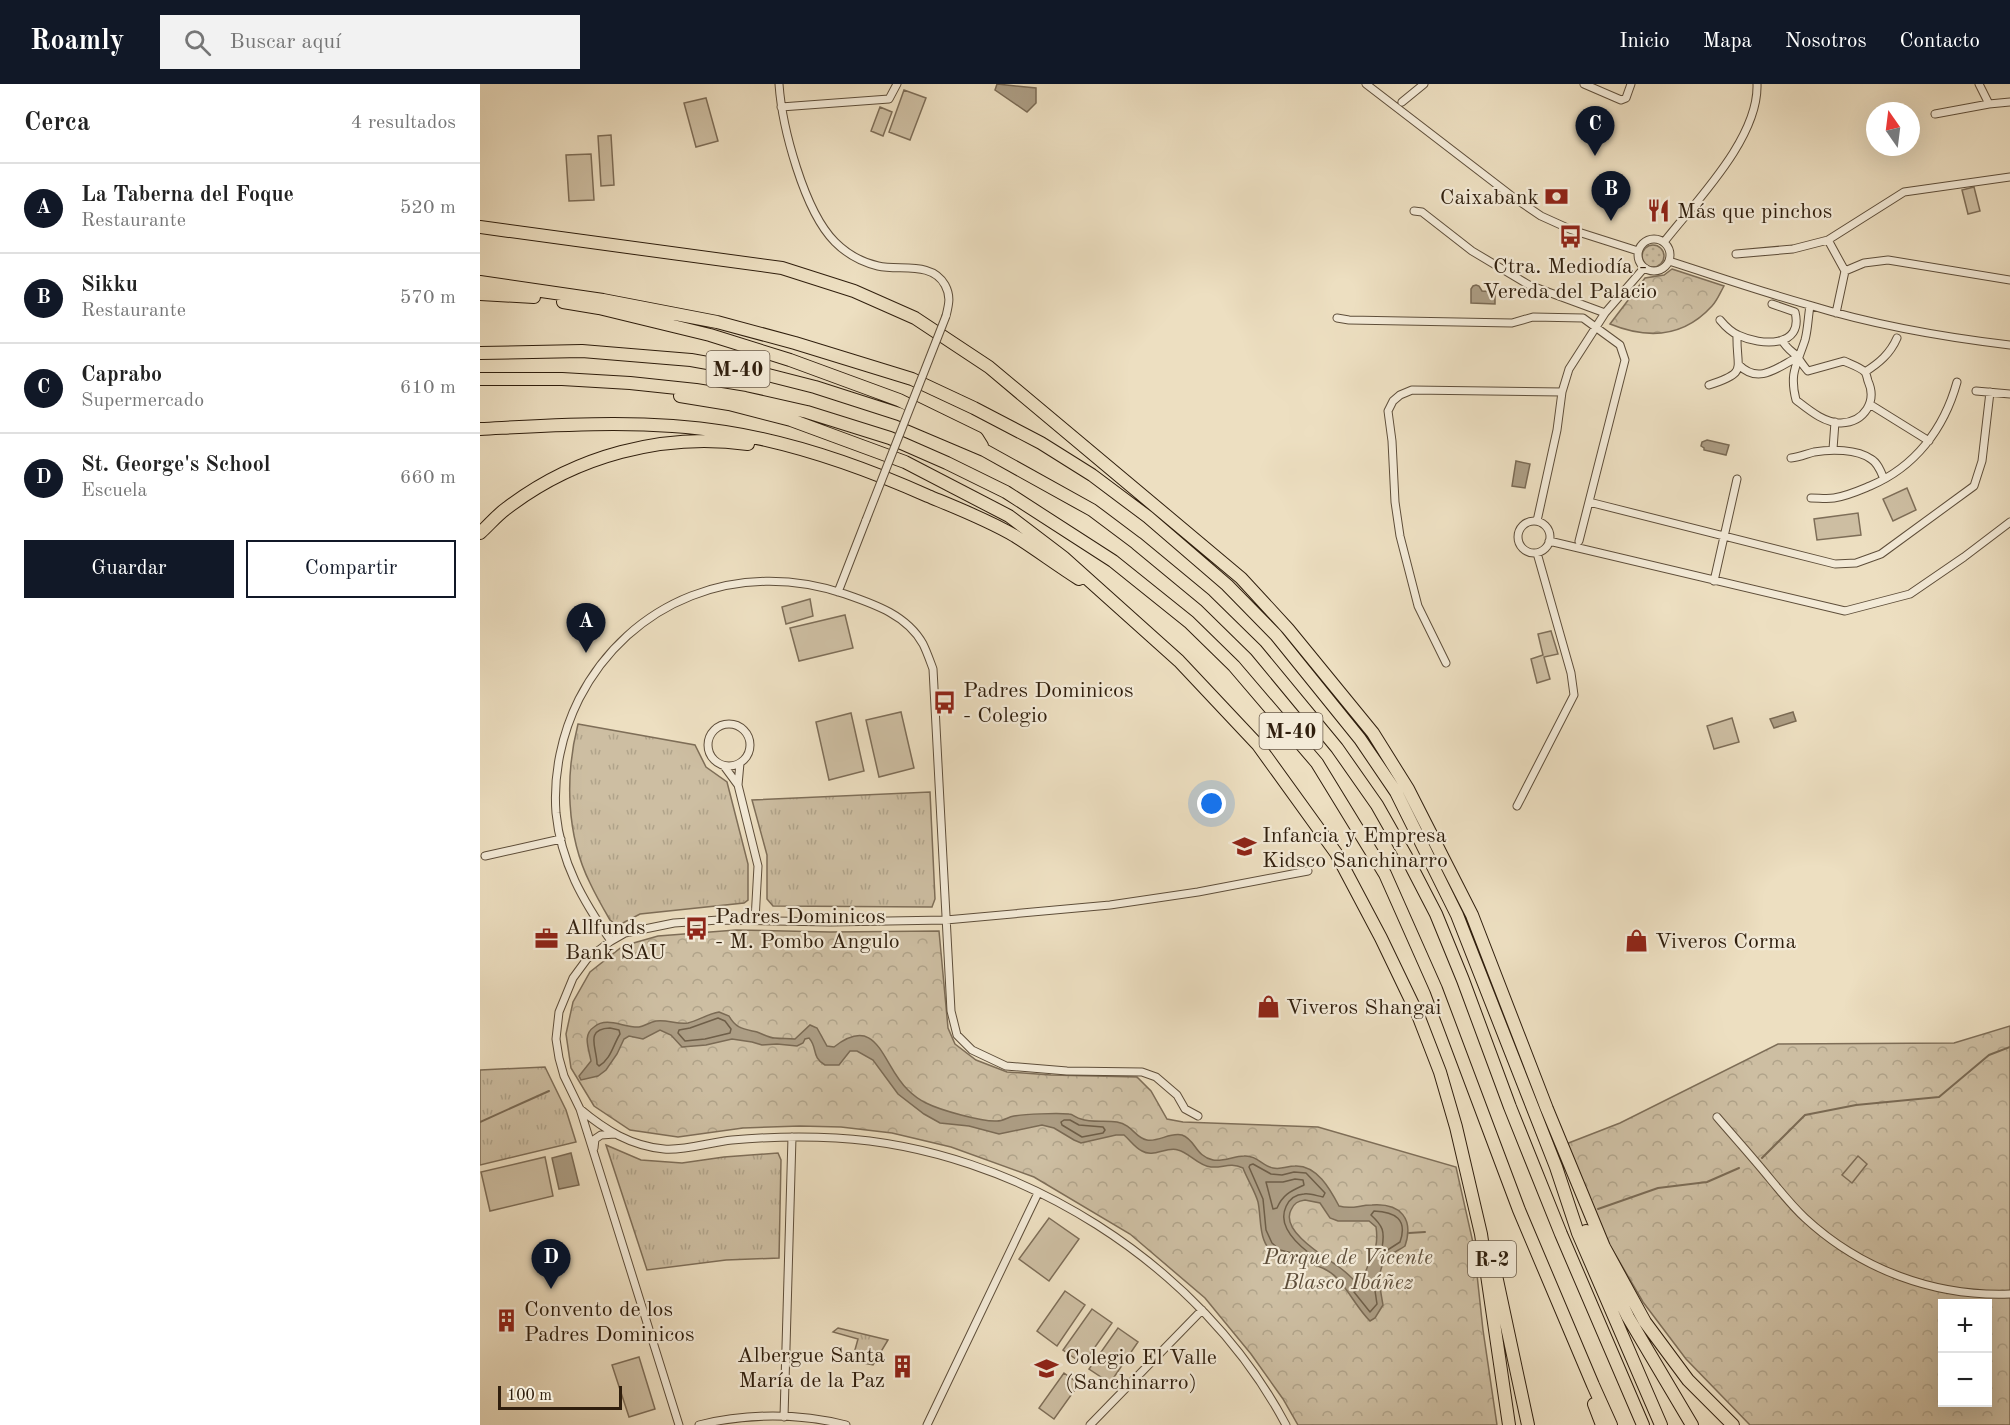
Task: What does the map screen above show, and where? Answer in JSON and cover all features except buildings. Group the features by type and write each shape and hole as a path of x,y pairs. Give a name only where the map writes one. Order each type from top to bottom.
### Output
{"highway":[{"path":"480,227 782,268 854,291 915,318 989,367 1241,578 1288,629 1373,733 1408,789 1472,915 1547,1109 1604,1247 1645,1322 1688,1380 1733,1425"},
{"path":"480,282 603,300 717,322 795,343 912,380 974,408 1041,443 1092,475 1148,517 1227,585 1276,635 1360,739 1396,792 1457,915 1556,1167 1578,1233 1661,1425"},
{"path":"480,294 535,297 599,308 730,341 900,400 977,438 984,450"},
{"name":"M-40","path":"480,353 582,351 691,360 741,369 815,387 899,414 984,450 1092,510 1205,600 1256,650 1337,748 1377,805 1407,858 1436,914 1561,1234 1643,1425"},
{"name":"M-40","path":"480,379 630,383 745,398 807,412 890,438 1006,492 1113,561 1189,622 1234,666 1317,763 1385,874 1436,989 1519,1210 1611,1425"},
{"path":"630,383 644,391 729,404 791,420 905,462 1009,516 1064,557 1179,661 1258,745 1336,853 1418,1015 1440,1072 1456,1126 1481,1234 1509,1425"},
{"path":"480,429 616,424 670,426 724,432 823,456 871,471 953,506 1014,536 1109,600"},
{"path":"480,533 506,508 545,483 580,465 622,450 675,442 732,442 823,456"},
{"name":"R-2","path":"1456,1126 1474,1172 1528,1425"},
{"path":"1556,1167 1628,1317 1692,1425"},
{"path":"1593,1385 1594,1406 1602,1425"},
{"path":"1626,1387 1648,1425"}],"street":[{"path":"779,84 781,107 791,153 815,212 832,239 848,253 865,262 880,266 929,270 944,282 950,298 946,316 838,591"},
{"path":"781,107 889,99 897,84"},
{"path":"1366,84 1541,216 1572,230 1638,251"},
{"path":"1402,102 1424,84"},
{"path":"1584,84 1621,100 1626,98 1632,84"},
{"path":"1664,242 1741,142 1753,113 1757,84"},
{"path":"1979,84 1989,104"},
{"path":"1935,114 2010,102"},
{"path":"1736,254 1793,249 1828,240 1904,192 2010,177"},
{"path":"1414,211 1422,212 1472,250 1529,285 1605,313"},
{"path":"1828,240 1845,271 1836,313"},
{"path":"1646,241 1664,242 1668,248 1669,261 1661,270 1649,271 1644,268 1639,263 1638,251 1646,241"},
{"path":"1845,271 1864,263 1888,260 2010,280"},
{"path":"1669,261 1836,313 1926,332 2010,345"},
{"path":"1537,521 1557,430 1562,393 1569,369 1605,313 1644,268"},
{"path":"1720,320 1737,334 1754,341 1782,340 1797,329 1796,312 1772,304"},
{"path":"1782,340 1787,349 1798,357 1808,371 1844,361 1865,372 1872,389 1871,405 1863,415 1853,421 1835,422 1812,412 1796,400 1792,384 1798,357 1805,339 1810,306"},
{"path":"1337,318 1512,323 1533,317 1583,318 1620,345 1625,360 1579,542"},
{"path":"1737,334 1736,351 1739,364 1753,374 1778,369 1798,357"},
{"path":"1865,372 1882,361 1893,348 1897,338"},
{"path":"1708,385 1726,379 1736,372 1739,364"},
{"path":"1811,498 1834,498 1851,494 1884,479 1916,457 1944,419 1957,382"},
{"path":"1446,663 1418,606 1400,536 1395,502 1389,411 1393,401 1412,390 1562,393"},
{"path":"1976,391 2010,394"},
{"path":"1589,502 1835,564 1856,563 1881,554 1974,486 1982,461 1990,392"},
{"path":"1871,405 1929,441"},
{"path":"1833,449 1835,422"},
{"path":"1791,458 1833,449 1870,458 1877,464 1884,479"},
{"path":"1714,581 1726,536 1737,479"},
{"path":"1537,521 1547,529 1549,541 1545,549 1537,553 1530,553 1519,544 1519,530 1523,525 1537,521"},
{"path":"1549,541 1845,611 1910,594 2010,522"},
{"path":"1517,806 1574,695 1571,673 1537,553"},
{"path":"611,941 581,895 568,867 556,813 556,787 562,742 572,713 590,679 615,647 636,628 660,610 681,600 728,585 755,581 808,584 838,591 885,609 911,628 923,644 933,669 951,1011 957,1035 972,1050 1006,1066 1067,1071 1142,1072 1156,1077 1177,1095 1185,1109 1198,1116"},
{"path":"724,766 734,766 740,763 750,750 747,733 732,724 715,729 707,744 713,760 724,766 738,785"},
{"path":"740,763 738,785 758,866 755,920"},
{"path":"485,856 561,839"},
{"path":"679,1425 580,1109 558,1058 556,1024 563,1000 573,978 587,959 625,933 674,923 719,920 831,922 946,920 1110,905 1198,892 1308,871"},
{"path":"580,1109 600,1125 632,1143 666,1149 731,1140 792,1137 836,1138 884,1143 972,1165 1038,1193 1087,1218 1117,1239 1152,1264 1202,1310 1260,1383 1286,1425"},
{"path":"1717,1117 1806,1218 1859,1258 1887,1272 1927,1286 1984,1295 2010,1294"},
{"path":"593,1152 595,1139 601,1135 615,1134"},
{"path":"783,1417 792,1137"},
{"path":"927,1425 1038,1193"},
{"path":"1090,1425 1202,1310"},
{"path":"699,1425 739,1417 824,1419 846,1425"}],"green space":[{"path":"904,90 926,98 910,140 889,132"},
{"path":"706,98 718,141 696,147 684,103"},
{"path":"880,107 892,112 883,136 871,131"},
{"path":"611,135 614,185 601,186 598,136"},
{"path":"591,154 594,200 569,201 566,155"},
{"path":"1974,187 1980,211 1968,214 1962,190"},
{"path":"1653,245 1661,248 1664,256 1661,264 1653,267 1645,264 1642,256 1645,248"},
{"path":"1672,269 1724,286 1714,304 1701,317 1677,330 1664,333 1637,332 1610,324 1645,278 1664,275"},
{"path":"1907,488 1916,510 1893,521 1883,499"},
{"path":"1858,513 1861,535 1817,540 1814,519"},
{"path":"810,599 813,616 786,624 782,607"},
{"path":"845,615 853,648 799,661 790,628"},
{"path":"1551,631 1558,654 1544,657 1550,679 1537,683 1531,659 1543,655 1538,634"},
{"path":"901,712 914,768 879,777 866,720"},
{"path":"851,713 864,771 829,780 816,722"},
{"path":"1732,718 1739,742 1714,749 1707,726"},
{"path":"578,724 695,745 706,767 727,782 748,864 748,900 744,903 640,914 621,924 610,920 582,864 572,825 571,764"},
{"path":"930,792 935,899 932,907 773,906 767,899 767,855 752,800"},
{"name":"Parque de Vicente Blasco Ibáñez","path":"736,930 939,931 948,1028 955,1044 976,1060 1007,1072 1137,1077 1151,1091 1167,1119 1183,1122 1318,1127 1456,1167 1474,1247 1497,1425 1298,1425 1283,1399 1251,1354 1205,1298 1130,1234 1034,1177 951,1147 892,1133 841,1127 743,1128 678,1137 630,1130 594,1106 571,1068 566,1034 573,1002 590,972 623,946 658,936"},
{"path":"2010,1026 2010,1425 1750,1425 1686,1359 1643,1302 1601,1230 1566,1144 1620,1123 1778,1044 1954,1043"},
{"path":"545,1067 566,1110 576,1142 480,1165 480,1070"},
{"path":"606,1145 641,1160 682,1163 778,1153 781,1160 779,1258 726,1260 647,1270"},
{"path":"1858,1156 1867,1164 1852,1183 1842,1175"},
{"path":"545,1157 553,1196 490,1211 481,1172"},
{"path":"1049,1218 1079,1239 1049,1281 1019,1259"},
{"path":"1065,1291 1085,1305 1057,1346 1037,1331"},
{"path":"1092,1309 1112,1323 1083,1364 1063,1350"},
{"path":"838,1328 888,1340 873,1365 854,1361 858,1339 833,1332"},
{"path":"1118,1328 1138,1342 1110,1383 1089,1369"},
{"path":"639,1357 655,1409 629,1417 612,1365"},
{"path":"1064,1373 1079,1384 1054,1419 1039,1408"}],"water":[{"path":"997,84 1036,88 1036,103 1027,112 995,90"},
{"path":"1476,285 1482,291 1495,292 1495,304 1471,303 1471,289"},
{"path":"1707,440 1729,445 1726,455 1704,450 1701,446 1702,442"},
{"path":"1516,461 1530,464 1525,488 1512,486"},
{"path":"1793,712 1796,721 1774,728 1770,719"},
{"path":"719,1012 729,1016 734,1024 741,1028 773,1038 795,1039 810,1025 817,1028 827,1046 834,1047 849,1038 861,1036 870,1039 878,1046 899,1080 912,1094 932,1106 961,1115 997,1121 1019,1115 1070,1114 1085,1120 1112,1121 1122,1124 1147,1140 1182,1135 1190,1140 1199,1152 1213,1160 1248,1156 1273,1168 1295,1166 1310,1169 1322,1179 1339,1206 1348,1208 1382,1205 1398,1210 1403,1215 1408,1228 1405,1246 1386,1259 1380,1271 1383,1305 1375,1318 1370,1321 1334,1275 1317,1266 1285,1258 1272,1252 1264,1240 1258,1202 1243,1168 1234,1165 1206,1166 1174,1149 1146,1153 1137,1148 1124,1135 1081,1143 1054,1128 1042,1125 999,1134 969,1126 940,1123 898,1094 873,1060 857,1051 850,1051 839,1065 825,1065 816,1056 809,1038 797,1046 762,1045 732,1039 706,1045 682,1047 671,1035 660,1030 643,1039 629,1036 624,1039 606,1070 598,1076 581,1080 579,1076 591,1061 587,1043 588,1034 599,1024 610,1022 639,1027 660,1021 684,1023","holes":["1305,1200 1320,1203 1330,1218 1338,1221 1369,1221 1376,1227 1375,1250 1363,1281 1357,1283 1306,1243 1292,1226 1289,1218 1295,1204"]},
{"path":"571,1153 579,1185 559,1189 552,1158"}],"waterway":[{"path":"1762,1158 1805,1115 1856,1105 1939,1097 1989,1055 2010,1047"},
{"path":"480,1122 549,1091"},
{"path":"1598,1209 1658,1188 1707,1182 1739,1168"},
{"path":"1409,1233 1425,1232"}],"place":[{"name":"Caprabo","path":"1595,156"},
{"name":"Caixabank","path":"1557,196"},
{"name":"Más que pinchos","path":"1659,210"},
{"name":"Sikku","path":"1611,221"},
{"name":"Ctra. Mediodía - Vereda del Palacio","path":"1570,236"},
{"name":"La Taberna del Foque","path":"586,653"},
{"name":"Padres Dominicos - Colegio","path":"945,702"},
{"name":"Infancia y Empresa Kidsco Sanchinarro","path":"1244,847"},
{"name":"Padres Dominicos - M. Pombo Angulo","path":"697,928"},
{"name":"Allfunds Bank SAU","path":"547,939"},
{"name":"Viveros Corma","path":"1637,940"},
{"name":"Viveros Shangai","path":"1268,1006"},
{"name":"St. George's School","path":"551,1289"},
{"name":"Convento de los Padres Dominicos","path":"506,1321"},
{"name":"Albergue Santa María de la Paz","path":"903,1367"},
{"name":"Colegio El Valle (Sanchinarro)","path":"1047,1369"}]}
